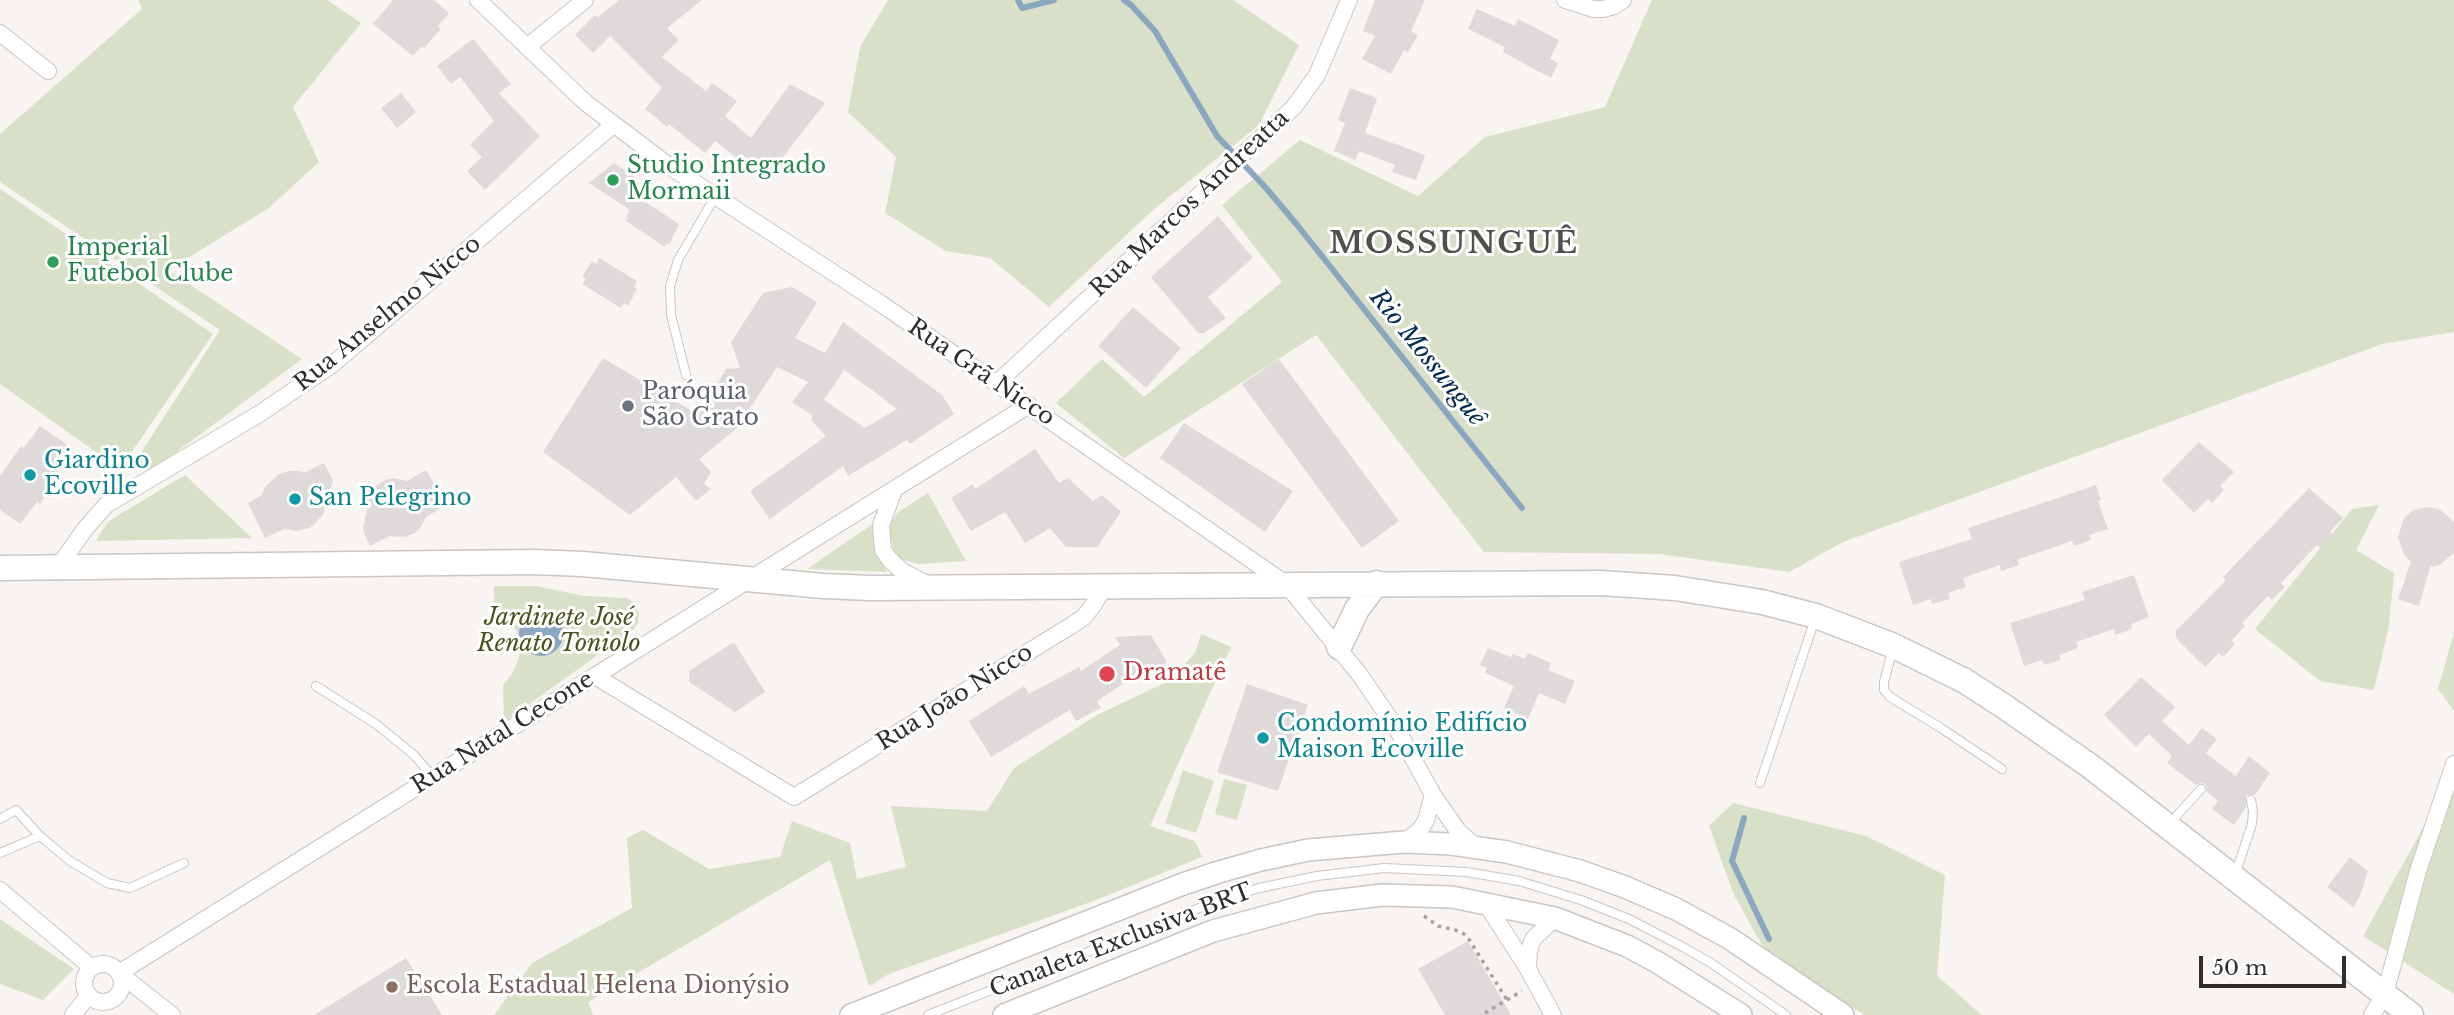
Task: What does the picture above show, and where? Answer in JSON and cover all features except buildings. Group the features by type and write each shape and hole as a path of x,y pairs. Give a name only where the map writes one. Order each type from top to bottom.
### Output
{"main road":[{"path":"0,568 534,562 622,567 835,587 938,589 1377,583 1639,585 1762,601 1816,616 1894,646 1965,681 2081,760 2234,877 2379,1005 2411,1015"},
{"path":"1339,647 1357,609 1377,583"}],"street":[{"name":"Rua Grã Nicco","path":"478,0 578,96 613,125 715,197 880,303 1286,584 1339,647 1380,703 1433,795 1458,831 1476,847"},
{"path":"527,47 585,0"},
{"name":"Rua Marcos Andreatta","path":"997,383 1286,115 1306,92 1327,54 1349,0"},
{"path":"1565,0 1593,9 1603,9 1618,3"},
{"path":"0,33 48,71"},
{"name":"Rua Anselmo Nicco","path":"58,567 106,505 259,414 332,364 613,125"},
{"name":"Rua Natal Cecone","path":"119,973 1029,405"},
{"path":"894,490 881,525 883,550 902,570 938,589"},
{"name":"Rua João Nicco","path":"595,676 794,797 1084,617 1104,587"},
{"path":"2379,1005 2418,871 2454,765"},
{"path":"1404,842 1420,830 1426,820 1433,795"},
{"path":"852,1015 1219,872 1308,850 1404,842 1476,847 1540,859 1580,871 1675,909 1729,938 1843,1015"},
{"path":"0,890 91,967"},
{"path":"1004,1015 1213,931 1255,918 1348,898 1382,895 1485,902 1555,918 1627,946 1708,992 1741,1015"},
{"path":"1485,902 1528,968 1553,1015"},
{"path":"1528,968 1533,939 1555,918"},
{"path":"98,1004 84,991 83,978 91,967 103,963 115,968 172,1015"},
{"path":"73,1015 117,996 122,985 119,973"}],"lane":[{"path":"686,375 671,315 670,285 678,260 715,197"},
{"path":"1760,783 1816,616"},
{"path":"1894,646 1884,682 1884,690 1890,697 1941,727 2002,769"},
{"path":"316,686 376,724 414,754 433,777"},
{"path":"2167,826 2201,789"},
{"path":"2234,877 2252,824 2251,800"},
{"path":"0,819 16,810 70,861 107,883 130,888 184,863"},
{"path":"0,853 40,835"},
{"name":"Canaleta Exclusiva BRT","path":"928,1015 1233,896 1317,876 1384,868 1467,872 1519,881 1581,900 1629,919 1712,963 1786,1015"}],"path":[{"path":"1419,896 1424,916 1430,922 1459,931 1473,942 1507,1000"},
{"path":"1485,1013 1518,993"}],"green space":[{"path":"138,0 327,0 361,23 293,107 319,162 269,208 168,270 302,359 148,473 137,459 220,330 0,182 0,134 142,9"},
{"path":"888,0 1233,0 1299,45 1259,125 1153,210 1049,307 990,258 946,251 885,213 896,157 848,112 860,47"},
{"path":"1652,0 2454,0 2454,332 2382,344 1843,542 1789,572 1659,554 1484,552 1316,335 1124,458 1056,403 1102,359 1144,397 1282,282 1222,205 1300,140 1418,196 1485,137 1605,107"},
{"name":"Imperial Futebol Clube","path":"0,189 213,334 120,469 0,384"},
{"path":"185,475 252,538 96,541 107,523"},
{"path":"928,493 966,561 918,564 901,559 894,550 889,538 891,522 898,512"},
{"path":"2379,505 2356,550 2394,573 2389,626 2374,690 2320,681 2255,629 2352,509"},
{"path":"874,523 873,540 876,553 887,572 807,569"},
{"name":"Jardinete José Renato Toniolo","path":"494,586 536,586 584,596 627,598 635,603 639,614 638,623 633,630 504,722 503,685 514,671 520,654 520,643 516,630 494,612"},
{"path":"2454,632 2454,711 2438,689"},
{"path":"1201,634 1231,647 1150,826 1195,841 1202,857 1091,902 889,974 869,986 830,860 588,1002 593,1015 494,1015 532,963 632,908 627,838 643,830 709,869 780,857 792,821 850,843 857,879 906,867 891,806 987,811 1014,768 1097,715 1169,681 1195,653"},
{"path":"1183,770 1214,781 1196,833 1165,823"},
{"path":"1224,779 1247,785 1237,820 1215,814"},
{"path":"2454,780 2454,994 2363,936 2434,808"},
{"path":"1733,803 1866,836 1945,875 1937,976 1982,1015 1865,1015 1772,963 1734,895 1709,826"},
{"path":"0,919 74,969 43,1000 0,984"}],"water":[{"path":"541,612 556,619 563,634 556,649 541,656 526,649 519,634 526,619"}],"waterway":[{"name":"Rio Mossunguê","path":"1018,0 1022,8 1054,0"},
{"name":"Rio Mossunguê","path":"1124,0 1155,31 1217,136 1298,226 1522,508"},
{"name":"Rio Mossunguê","path":"1744,818 1732,861 1769,939"}],"place":[{"name":"Studio Integrado Mormaii","path":"613,180"},
{"name":"Imperial Futebol Clube","path":"53,262"},
{"name":"Paróquia São Grato","path":"628,406"},
{"name":"Giardino Ecoville","path":"30,475"},
{"name":"San Pelegrino","path":"295,499"},
{"name":"Dramatê","path":"1107,674"},
{"name":"Condomínio Edifício Maison Ecoville","path":"1263,738"},
{"name":"Escola Estadual Helena Dionýsio","path":"392,987"}],"district":[{"name":"MOSSUNGUÊ","path":"1454,245"}]}
